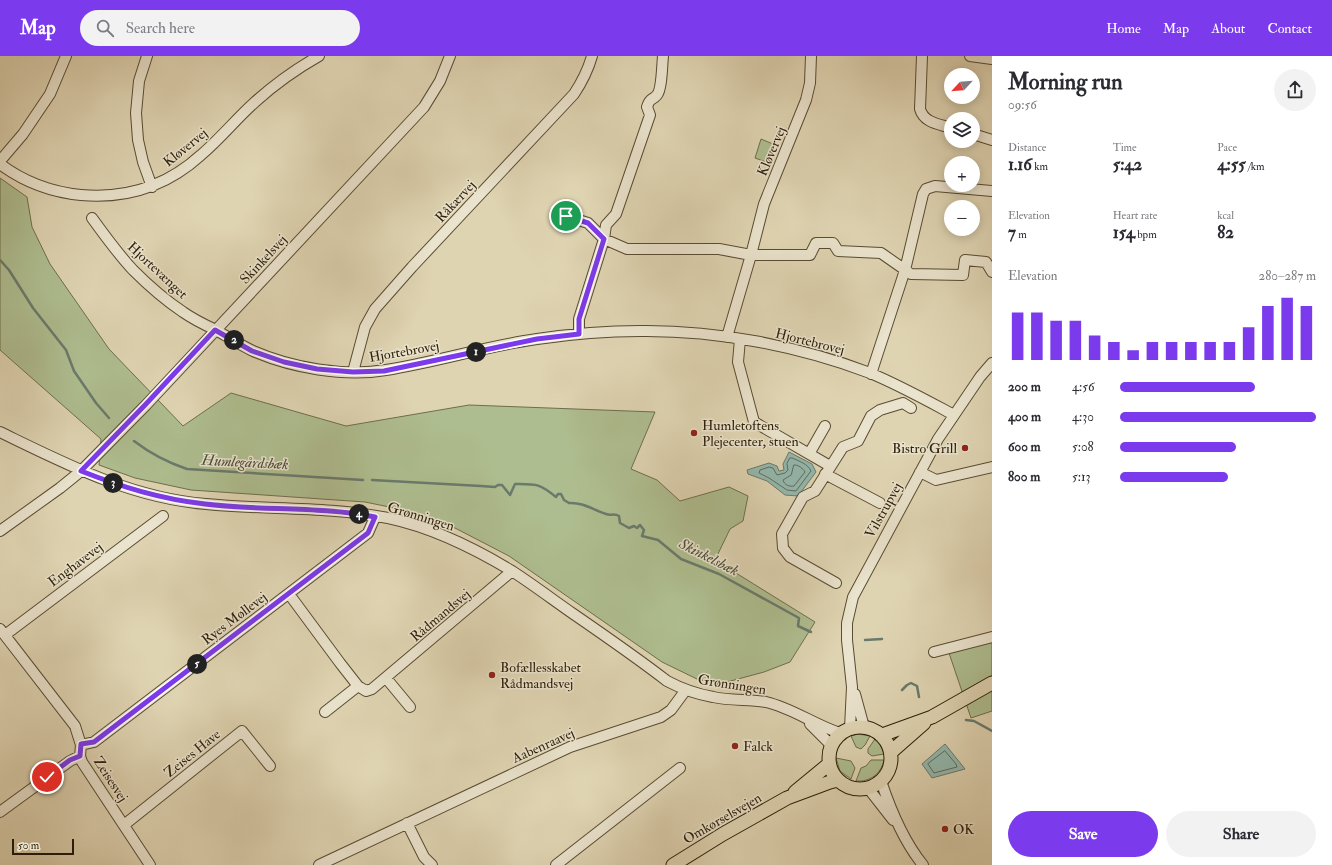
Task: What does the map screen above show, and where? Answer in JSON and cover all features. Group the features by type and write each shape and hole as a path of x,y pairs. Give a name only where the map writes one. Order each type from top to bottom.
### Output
{"main road":[{"path":"882,735 932,717 992,683"},
{"path":"890,752 932,717"},
{"path":"864,727 874,730 882,735 889,746 891,758 888,771 881,781 868,788 852,788 838,780 834,775 829,764 829,754 831,745 845,731 864,727"},
{"name":"Omkørselsvejen","path":"673,865 786,798 829,764"},
{"name":"Omkørselsvejen","path":"786,798 838,780"}],"street":[{"path":"0,161 23,134 50,94 66,56"},
{"path":"147,56 139,81 136,113 138,140 143,162 152,187"},
{"name":"Kløvervej","path":"0,164 28,182 54,191 96,196 122,194 152,187 183,170 201,156 260,98 298,68 319,56"},
{"name":"Skinkelsvej","path":"0,531 81,471 146,404 424,107 440,81 450,56"},
{"name":"Råkærvej","path":"353,372 365,327 376,309 412,267 574,94 583,81 592,56"},
{"path":"579,334 579,319 604,239 606,225 616,214 650,115 647,107 648,103 657,95 660,88 663,56"},
{"name":"Kløvervej","path":"751,256 764,204 806,100 810,83 811,56"},
{"path":"922,56 920,110 926,119 944,125"},
{"path":"970,56 986,57"},
{"path":"980,136 992,140"},
{"path":"871,374 905,270 923,194 926,189 935,186 992,191"},
{"path":"566,216 588,223 604,239 627,249 719,248 751,256 810,255 816,243 833,243 838,251 881,253 912,274 963,274 965,260 986,262 992,272"},
{"name":"Hjortevænget","path":"92,218 132,269 158,293 184,313 215,330"},
{"path":"727,337 751,256"},
{"name":"Hjortebrovej","path":"215,330 252,351 284,362 317,369 353,372 384,371 537,339 579,334 639,331 681,332 727,337 831,360 871,374 920,396 954,415"},
{"path":"740,339 738,362 754,422 809,454 828,470 880,504"},
{"name":"Vilstrupvej","path":"864,727 852,687 847,640 847,623 853,597 920,472 954,415 980,377 992,364"},
{"path":"836,582 790,557 783,548 782,534 803,497 815,491 843,446 858,441 871,416 880,410 903,403 911,408"},
{"path":"809,454 825,426"},
{"name":"Grønningen","path":"0,432 81,471 148,494 180,501 206,504 349,512 388,518 428,530 462,543 512,571 667,681 685,691 714,698 766,702 845,731"},
{"path":"920,472 936,480 992,466"},
{"name":"Enghavevej","path":"2,632 163,516"},
{"name":"Ryes Møllevej","path":"81,744 94,742 289,594 368,533 375,517"},
{"name":"Rådmandsvej","path":"358,686 366,691 372,689 512,571"},
{"path":"289,594 340,664 358,686 325,712"},
{"name":"Zeisesvej","path":"2,632 75,726 81,744 80,756 82,762 150,865"},
{"path":"934,652 992,637"},
{"path":"386,678 410,707"},
{"name":"Vilstrupvej","path":"845,731 852,687"},
{"name":"Aabenraavej","path":"319,865 570,747 661,717 671,710 685,691"},
{"name":"Grønningen","path":"801,716 831,745"},
{"name":"Zeises Have","path":"124,825 242,731 270,766"},
{"path":"0,812 70,760 80,756"},
{"path":"556,865 680,768"},
{"path":"881,781 913,853 923,865"},
{"path":"868,788 904,834"},
{"path":"407,823 424,857 432,865"}],"green space":[{"path":"761,139 773,144 766,162 755,158"},
{"path":"0,178 27,197 32,227 50,264 109,349 183,426 231,393 346,426 469,405 655,412 631,469 657,480 680,501 729,487 748,496 743,521 730,529 715,560 815,622 790,662 764,672 727,682 699,680 662,662 509,556 455,528 409,511 365,502 191,490 135,478 99,465 101,439 0,350"},
{"path":"992,642 992,711 971,718 949,653"},
{"path":"858,734 870,736 861,749 856,747 851,736"},
{"path":"875,739 880,744 884,754 872,756 868,753 868,749"},
{"path":"836,758 851,761 855,768 851,779 840,771"},
{"path":"871,760 884,760 878,773 866,780 856,781 861,768 866,766"}],"water":[{"path":"789,452 812,464 816,472 798,496 785,495 767,481 748,474 747,470 769,463 777,466 779,471 784,470 783,464"},
{"path":"945,744 965,769 932,778 922,764"}],"waterway":[{"name":"Humlegårdsbæk","path":"0,260 9,270 33,308 66,350 74,371 96,403 109,418"},
{"name":"Humlegårdsbæk","path":"134,441 146,450 172,464 187,469 363,480"},
{"name":"Skinkelsbæk","path":"372,480 495,487 502,485 510,495 515,484 537,485 556,497 558,494 561,494 564,500 569,503 583,505 608,515 617,515 619,516 620,523 629,528 634,526 637,528 640,525 644,530 642,536 658,540 681,559 719,574 799,618 798,626 811,632"},
{"name":"Skinkelsbæk","path":"865,640 882,639"},
{"name":"Skinkelsbæk","path":"902,690 911,683 917,686 919,697"},
{"name":"Skinkelsbæk","path":"966,720 974,721 992,731"}],"place":[{"name":"Humletoftens Plejecenter, stuen","path":"694,433"},
{"name":"Bistro Grill","path":"965,448"},
{"name":"Bofællesskabet Rådmandsvej","path":"492,675"},
{"name":"Falck","path":"735,746"},
{"name":"OK","path":"945,829"}],"route":[{"path":"47,777 70,760 80,756 81,744 89,744 94,742 368,533 375,517 349,512 206,504 180,501 121,486 81,471 215,330 252,351 284,362 317,369 353,372 384,371 537,339 579,334 579,319 604,239 588,223 566,216"}]}
